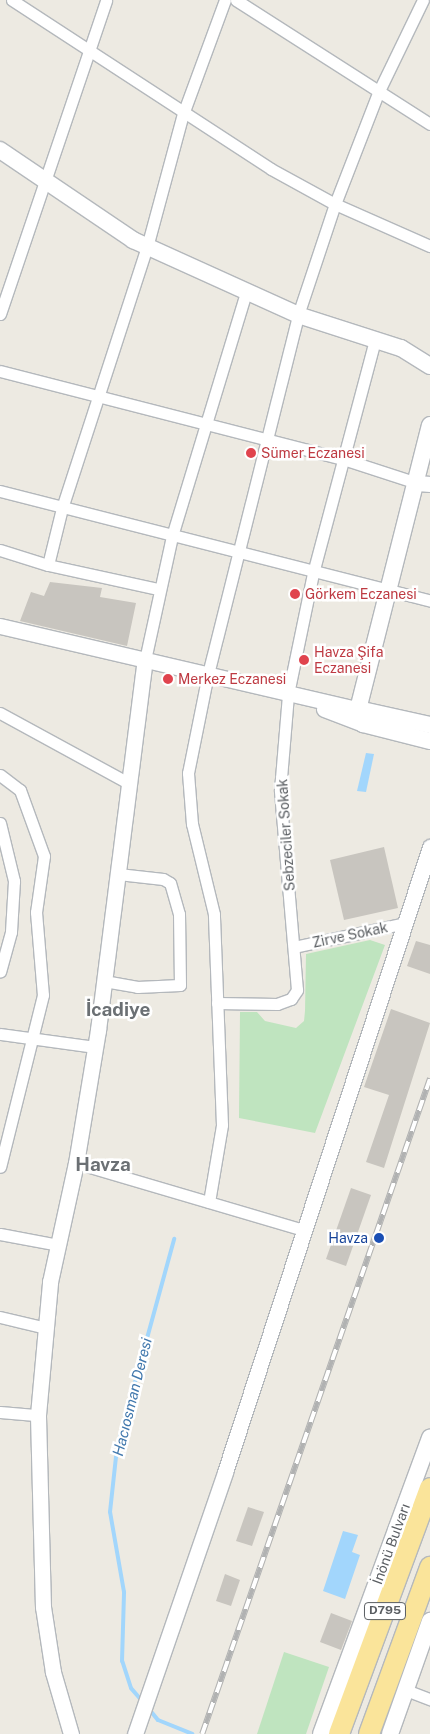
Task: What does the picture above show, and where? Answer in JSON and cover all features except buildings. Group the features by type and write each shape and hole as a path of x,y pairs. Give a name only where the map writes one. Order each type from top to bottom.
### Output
{"highway":[{"name":"D795","path":"339,1734 430,1488"},
{"name":"D795","path":"369,1734 430,1567"}],"main road":[{"path":"0,150 147,247 298,314 401,348 430,366"},
{"path":"430,425 423,484 387,592 358,708 363,724 430,741"},
{"path":"358,708 430,725"},
{"name":"İnönü Bulvarı","path":"320,1734 430,1437"},
{"path":"390,1734 430,1621"}],"street":[{"path":"12,0 183,114 271,169 335,204 430,246"},
{"path":"0,314 87,50 106,0"},
{"path":"48,565 62,508 147,247 183,114 225,0"},
{"path":"236,0 378,93 430,124"},
{"path":"209,1202 222,1125 214,914 192,824 188,773 208,674 298,314 335,204 378,93 423,2"},
{"path":"70,1734 53,1672 43,1607 38,1415 50,1282 76,1163 95,1047 145,660 158,589 172,536 246,292"},
{"name":"Sebzeciler Sokak","path":"217,1003 277,1004 291,999 297,990 280,790 288,694 313,573 374,340"},
{"path":"0,371 343,459 423,484"},
{"path":"0,491 387,592 430,601"},
{"path":"0,550 48,565 158,589"},
{"path":"0,626 288,694 358,708"},
{"path":"288,694 363,724"},
{"path":"0,713 130,784"},
{"path":"0,774 20,790 44,856 36,912 43,995 0,1167"},
{"path":"0,823 14,881 11,932 0,972"},
{"path":"136,1728 304,1230 430,847"},
{"path":"104,981 137,987 180,985 179,914 170,883 163,879 118,874"},
{"name":"Zirve Sokak","path":"294,947 406,923"},
{"path":"0,1034 95,1047"},
{"path":"76,1163 304,1230"},
{"path":"0,1234 58,1245"},
{"path":"0,1317 46,1328"},
{"path":"0,1412 38,1415"},
{"path":"406,1690 430,1699"}],"green space":[{"path":"370,940 385,945 315,1133 239,1118 240,1012 257,1012 265,1021 296,1028 304,1021 306,954"},
{"path":"284,1652 329,1667 306,1734 257,1734"}],"water":[{"path":"366,753 374,754 366,792 357,791"},
{"path":"343,1531 358,1535 352,1552 360,1555 345,1599 323,1591"}],"waterway":[{"name":"Hacıosman Deresi","path":"143,1702 131,1688 122,1661 124,1592 110,1512 117,1448 174,1239"},
{"name":"Hacıosman Deresi","path":"149,1709 158,1720 192,1734"}],"railway":[{"path":"202,1734 430,1078"}],"place":[{"name":"Sümer Eczanesi","path":"251,453"},
{"name":"Görkem Eczanesi","path":"295,594"},
{"name":"Havza Şifa Eczanesi","path":"304,660"},
{"name":"Merkez Eczanesi","path":"168,679"},
{"name":"Havza","path":"379,1238"}],"district":[{"name":"İcadiye","path":"118,1010"},
{"name":"Havza","path":"103,1165"}]}
